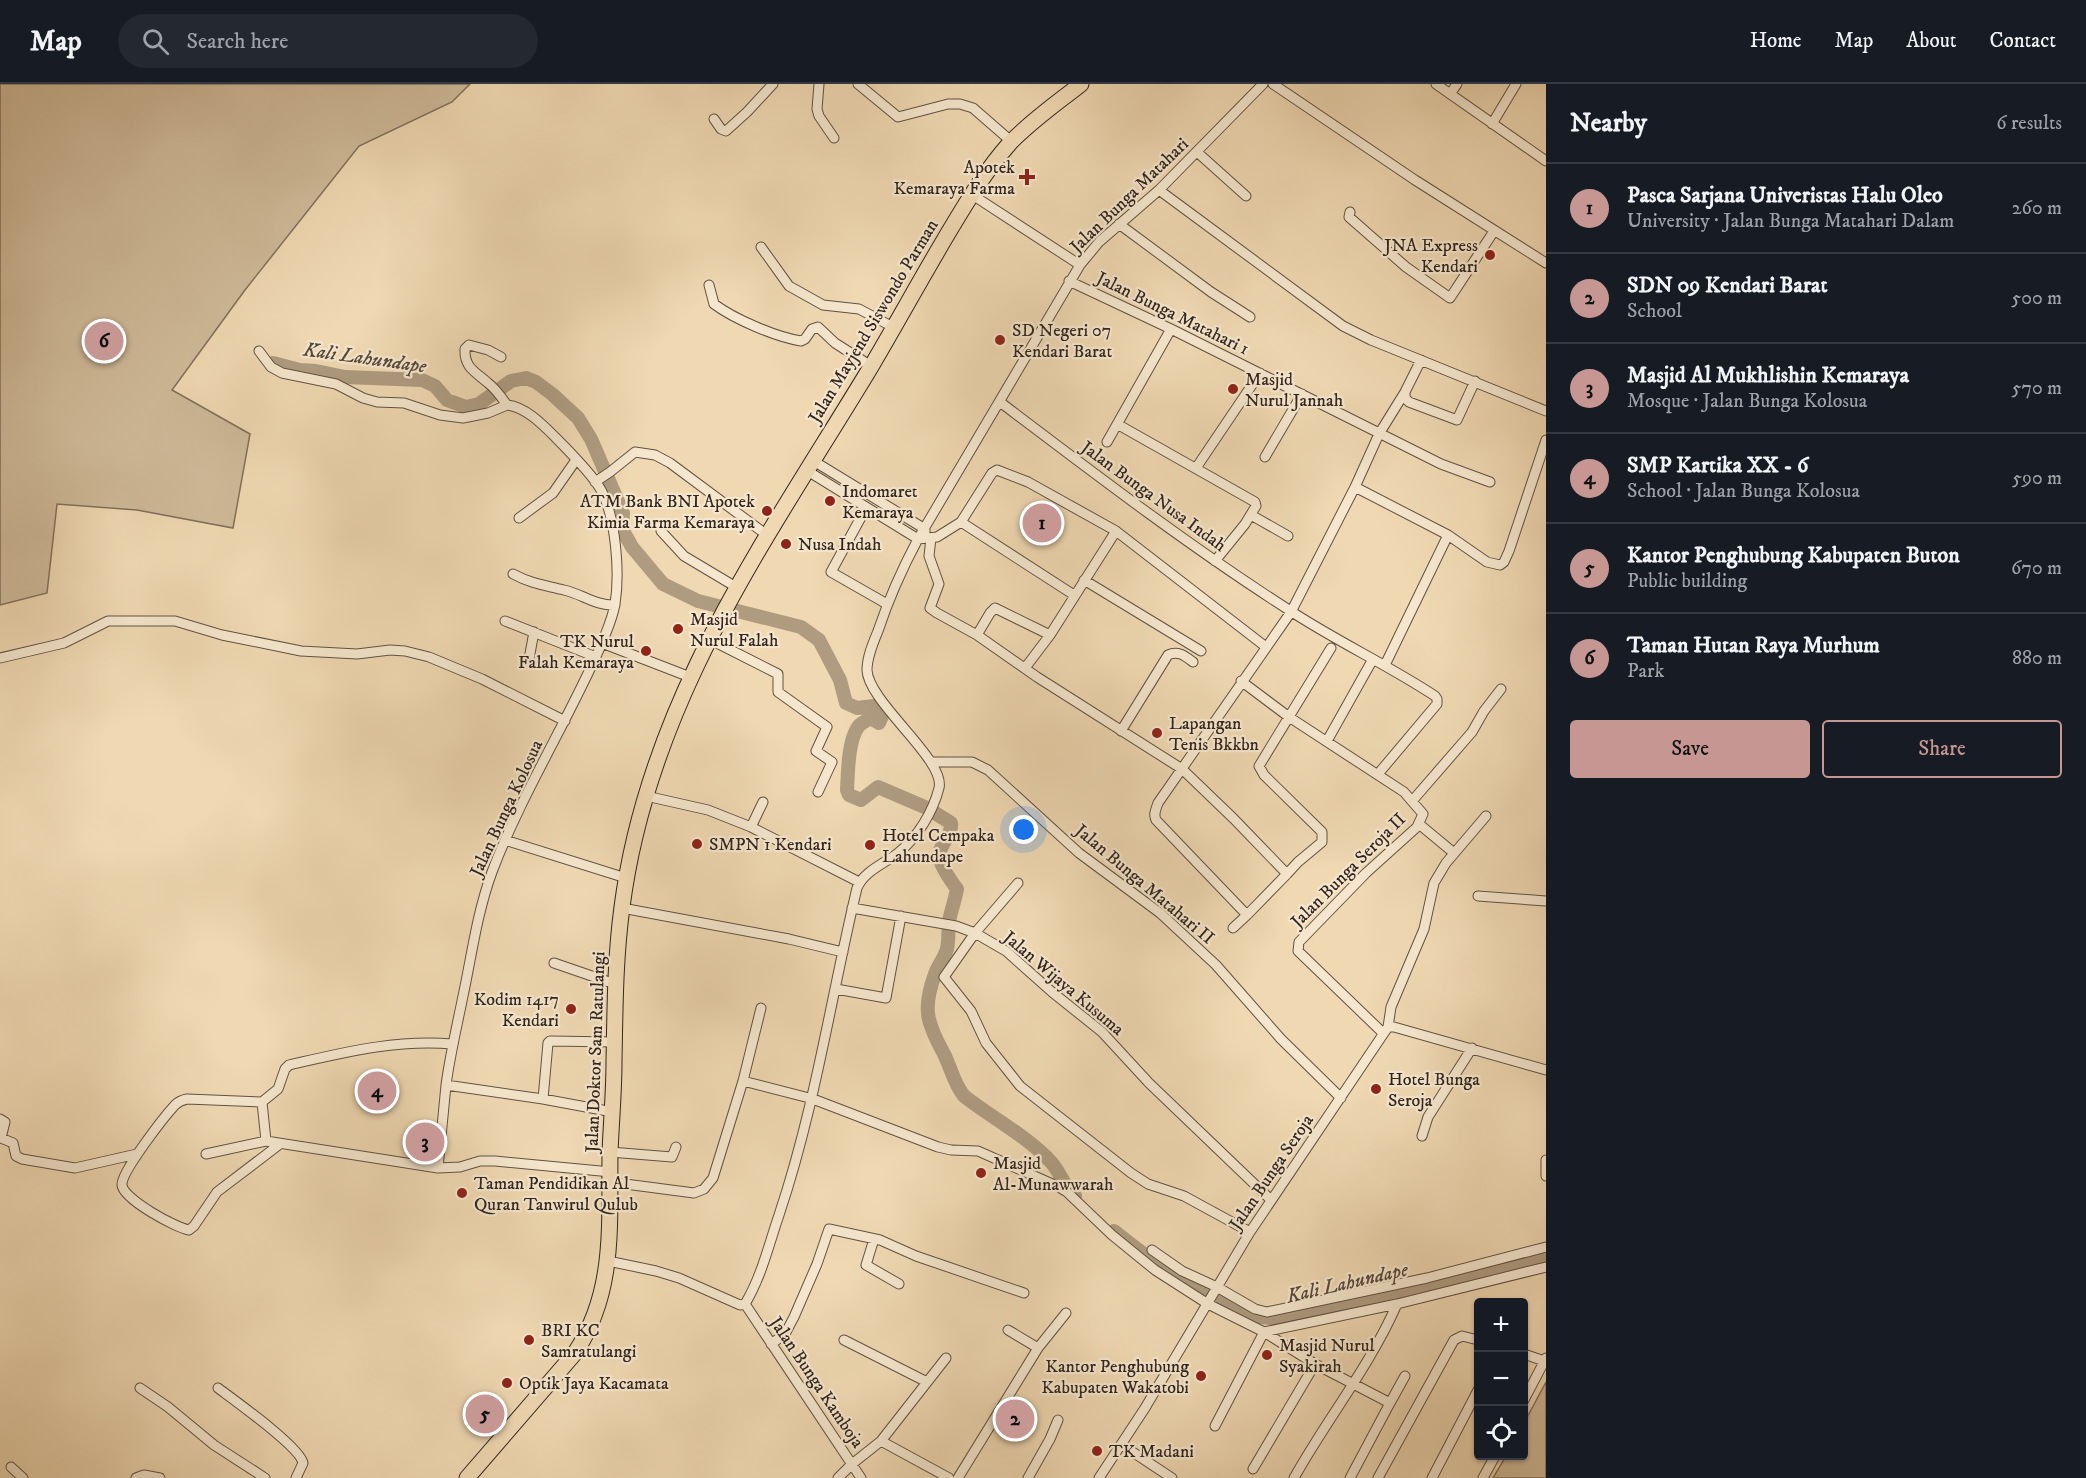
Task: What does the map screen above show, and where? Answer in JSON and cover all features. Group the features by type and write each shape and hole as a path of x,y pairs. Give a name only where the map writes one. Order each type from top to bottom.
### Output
{"highway":[{"name":"Jalan Mayjend Siswondo Parman","path":"729,601 809,465 871,366 971,194 1012,142 1081,84"},
{"name":"Jalan Doktor Sam Ratulangi","path":"466,1478 552,1381 588,1334 598,1309 608,1261 615,984 626,878 658,756 690,677 729,601"}],"street":[{"path":"714,119 721,129 726,131 773,84"},
{"path":"819,84 816,103 819,116 834,138"},
{"path":"858,84 898,117 953,103 967,105 1012,142"},
{"name":"Jalan Bunga Matahari","path":"859,882 907,846 920,828 939,788 931,762 870,683 868,663 894,585 925,536 1080,265 1099,242 1159,189 1263,84"},
{"path":"1273,84 1546,263"},
{"path":"1436,84 1546,161"},
{"path":"1450,94 1457,84"},
{"path":"1492,124 1516,84"},
{"path":"1197,152 1246,196"},
{"path":"1159,189 1342,326 1546,411"},
{"path":"971,194 1080,265"},
{"path":"1350,212 1349,217 1406,267 1450,298 1494,231"},
{"path":"1119,224 1211,292 1250,317"},
{"path":"761,247 789,286 823,305 859,309 893,327"},
{"name":"Jalan Bunga Matahari 1","path":"1069,281 1171,329 1441,464 1490,482"},
{"path":"709,285 714,304 733,315 766,331 801,342 812,328 818,327 835,343 871,366"},
{"path":"1107,442 1171,329"},
{"path":"259,351 271,367 282,373 336,384 363,398 377,402 404,404 440,415 463,418 507,405 489,384 469,368 465,349 469,345 478,346 501,357"},
{"path":"1248,915 1155,817 1158,803 1291,612 1355,487 1379,434 1405,392 1421,360"},
{"path":"1196,468 1260,373"},
{"path":"1405,392 1405,398 1409,402 1457,420 1475,381"},
{"path":"1265,457 1302,394"},
{"name":"Jalan Bunga Nusa Indah","path":"1000,402 1215,561 1291,612 1435,696 1438,702 1378,774"},
{"name":"Jalan Bunga Kolosua","path":"438,1168 452,1044 464,996 480,910 491,874 505,840 603,643 615,605 616,573 612,528 602,477 576,460 556,437 534,418 517,407 507,405"},
{"path":"1117,424 1255,502 1256,506 1251,515 1215,561"},
{"path":"1355,487 1448,535 1487,562 1496,565 1503,563 1520,521 1546,440"},
{"path":"602,477 635,452 655,454 690,477 767,535"},
{"path":"519,518 553,493 576,460"},
{"path":"809,465 866,508 925,536 943,534 961,522 992,473 1000,469 1116,531 1266,646"},
{"path":"809,465 925,536 939,584 930,608 977,635 1182,769 1287,874"},
{"path":"866,508 831,572 887,604"},
{"path":"1251,515 1288,536"},
{"path":"961,522 1074,595"},
{"path":"661,531 684,556 736,587"},
{"path":"1025,668 1050,635 1116,531"},
{"path":"1385,665 1448,535"},
{"path":"513,574 537,585 570,592 601,605 615,605"},
{"path":"1084,580 1200,651"},
{"path":"977,635 990,613 996,608 1050,635"},
{"path":"0,658 64,643 108,621 175,621 222,635 301,651 357,654 390,650 429,657 482,679 564,721"},
{"path":"505,621 596,657"},
{"path":"529,659 534,632"},
{"path":"709,639 778,674 778,692 827,728 816,751 832,762 818,792"},
{"path":"603,643 690,677"},
{"path":"1233,928 1323,839 1322,832 1259,769 1260,761 1331,648"},
{"path":"1121,731 1168,655 1176,653 1193,662"},
{"path":"1327,741 1373,659"},
{"name":"Jalan Bunga Seroja II","path":"1241,681 1289,717 1404,792 1423,814 1419,824 1340,899 1299,942 1297,947 1298,951 1386,1030"},
{"path":"1413,800 1472,732 1501,689"},
{"name":"Jalan Bunga Matahari II","path":"931,762 972,762 988,770 1079,853 1160,913 1216,965 1281,1039 1341,1098"},
{"path":"608,1261 679,1278 740,1305 745,1304 756,1280 786,1194 813,1098 859,882 751,827 708,810 646,796"},
{"path":"751,827 763,802"},
{"path":"1386,1030 1391,1007 1424,929 1434,883 1454,853 1486,816"},
{"path":"1419,824 1454,853"},
{"path":"505,840 626,878"},
{"path":"1018,883 975,933 944,978 971,1011 986,1043 1020,1086 1139,1179 1184,1196 1250,1232"},
{"path":"1478,896 1546,901"},
{"path":"622,908 789,939 843,952"},
{"name":"Jalan Wijaya Kusuma","path":"852,908 945,922 975,933 1006,951 1102,1032 1149,1083 1271,1200"},
{"path":"836,989 886,998 901,916"},
{"path":"554,963 615,984"},
{"path":"206,1154 266,1141 438,1168 460,1167 480,1161 495,1161 610,1177 668,1191 694,1193 704,1189 713,1178 743,1081 761,1008"},
{"path":"1386,1030 1394,1027 1546,1070"},
{"name":"Jalan Bunga Seroja","path":"1099,1478 1122,1445 1250,1232 1386,1030"},
{"path":"543,1099 550,1041 615,1042"},
{"path":"280,1144 217,1192 199,1220 189,1230 164,1219 123,1190 122,1181 137,1154 176,1103 182,1100 262,1102 278,1089 285,1069 289,1065 350,1051 415,1042 452,1044"},
{"path":"1422,1136 1428,1117 1472,1048"},
{"path":"743,1081 813,1098 938,1147 978,1151 1058,1186 1155,1270 1209,1303 1264,1332 1275,1333 1298,1322 1397,1304 1546,1268"},
{"path":"446,1085 613,1112"},
{"path":"262,1102 266,1141"},
{"path":"0,1119 5,1122 1,1138 13,1143 16,1156 22,1159 75,1168 137,1154"},
{"path":"610,1152 672,1157 676,1147"},
{"path":"1546,1160 1546,1176"},
{"path":"771,1344 785,1334 798,1308 820,1257 828,1229 833,1228 874,1239 1024,1293"},
{"path":"874,1239 866,1265 899,1284"},
{"path":"1152,1250 1182,1271 1229,1296 1266,1312 1427,1278 1546,1247"},
{"name":"Jalan Bunga Kamboja","path":"745,1304 861,1478"},
{"path":"1294,1478 1381,1338 1397,1304"},
{"path":"1294,1306 1298,1322"},
{"path":"958,1478 1038,1348 1066,1313"},
{"path":"1008,1330 1038,1348"},
{"path":"1215,1426 1264,1332"},
{"path":"1275,1333 1315,1364 1390,1403"},
{"path":"1378,1478 1454,1340 1462,1336 1474,1339"},
{"path":"844,1340 927,1382"},
{"path":"1528,1355 1545,1360 1528,1392"},
{"path":"838,1478 881,1441 946,1358"},
{"path":"1253,1469 1315,1364"},
{"path":"1350,1478 1405,1376"},
{"path":"140,1388 168,1407 214,1445 265,1478"},
{"path":"218,1388 273,1431 300,1456 303,1463 296,1478"},
{"path":"1432,1478 1474,1399"},
{"path":"1028,1478 1058,1420"},
{"path":"881,1441 949,1478"},
{"path":"1122,1445 1172,1478"},
{"path":"1483,1478 1492,1460"},
{"path":"10,1467 23,1478"},
{"path":"136,1478 144,1475 160,1478"}],"shaded area":[{"path":"0,84 470,84 452,102 359,146 245,290 172,390 250,434 233,528 137,510 57,504 47,593 0,605"},
{"path":"1546,1382 1546,1478 1493,1478 1504,1460 1528,1460 1528,1416"}],"waterway":[{"name":"Kali Lahundape","path":"273,363 345,377 422,380 435,386 447,400 466,407 479,404 511,381 526,378 536,382 578,418 591,439 623,513 622,529 632,547 663,584 698,601 801,627 819,640 840,680 846,703 857,708 874,706 883,714 879,723 870,718 859,726 855,733 848,766 847,790 849,795 861,800 878,787 927,808 951,823 950,833 939,854 945,871 957,889 949,921 947,949 931,986 928,1016 955,1081 964,1096 1042,1153 1075,1196"},
{"name":"Kali Lahundape","path":"1114,1231 1163,1268 1216,1300 1258,1316 1272,1318 1291,1318 1546,1258"}],"place":[{"name":"Apotek Kemaraya Farma","path":"1027,177"},
{"name":"JNA Express Kendari","path":"1490,255"},
{"name":"SD Negeri 07 Kendari Barat","path":"1000,340"},
{"name":"Taman Hutan Raya Murhum","path":"104,341"},
{"name":"Masjid Nurul Jannah","path":"1233,389"},
{"name":"Indomaret Kemaraya","path":"830,501"},
{"name":"ATM Bank BNI Apotek Kimia Farma Kemaraya","path":"767,511"},
{"name":"Pasca Sarjana Univeristas Halu Oleo","path":"1042,523"},
{"name":"Nusa Indah","path":"786,544"},
{"name":"Masjid Nurul Falah","path":"678,629"},
{"name":"TK Nurul Falah Kemaraya","path":"646,651"},
{"name":"Lapangan Tenis Bkkbn","path":"1157,733"},
{"name":"SMPN 1 Kendari","path":"697,844"},
{"name":"Hotel Cempaka Lahundape","path":"870,845"},
{"name":"Kodim 1417 Kendari","path":"571,1009"},
{"name":"Hotel Bunga Seroja","path":"1376,1089"},
{"name":"SMP Kartika XX - 6","path":"377,1091"},
{"name":"Masjid Al Mukhlishin Kemaraya","path":"425,1142"},
{"name":"Masjid Al-Munawwarah","path":"981,1173"},
{"name":"Taman Pendidikan Al Quran Tanwirul Qulub","path":"462,1193"},
{"name":"BRI KC Samratulangi","path":"529,1340"},
{"name":"Masjid Nurul Syakirah","path":"1267,1355"},
{"name":"Kantor Penghubung Kabupaten Wakatobi","path":"1201,1376"},
{"name":"Optik Jaya Kacamata","path":"507,1383"},
{"name":"Kantor Penghubung Kabupaten Buton","path":"485,1414"},
{"name":"SDN 09 Kendari Barat","path":"1015,1419"},
{"name":"TK Madani","path":"1097,1451"}]}
